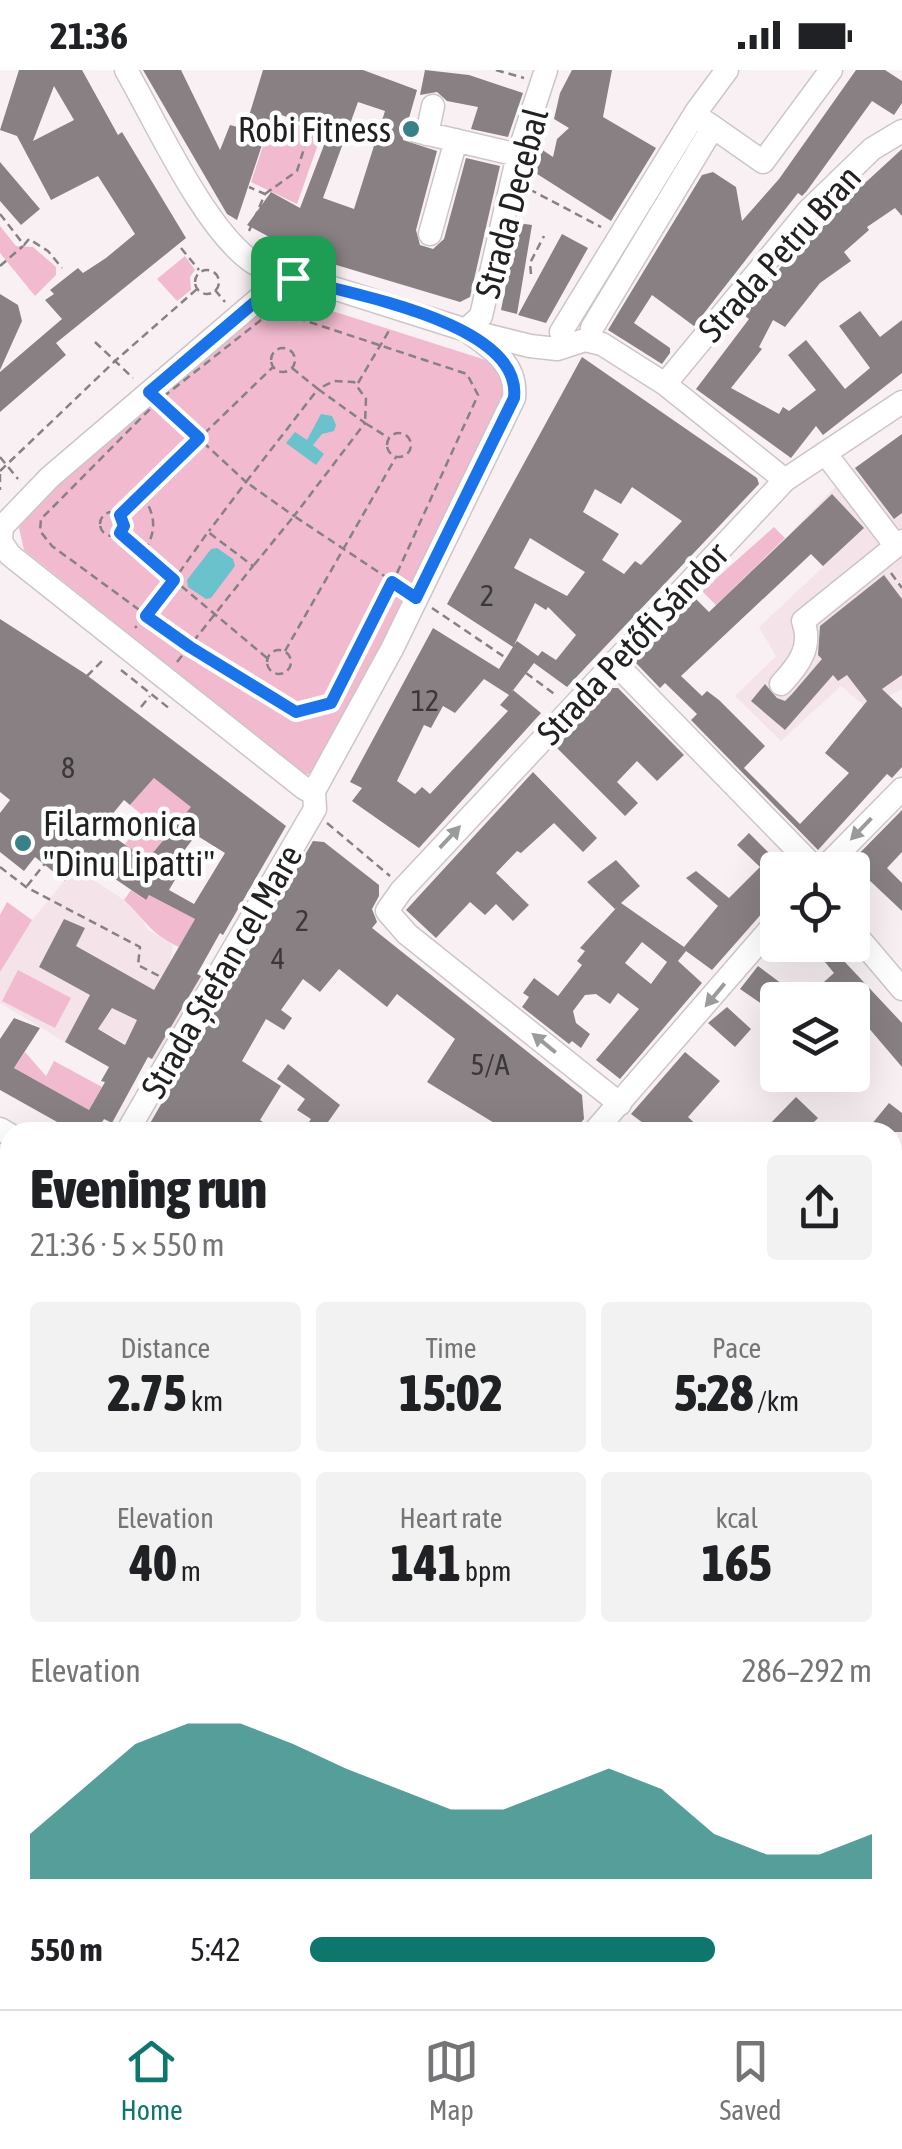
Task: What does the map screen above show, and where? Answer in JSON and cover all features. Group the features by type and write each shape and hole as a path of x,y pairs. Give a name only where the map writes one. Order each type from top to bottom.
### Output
{"street":[{"path":"126,70 214,222 241,254 293,278 466,330 554,341 566,348 588,334 624,240"},
{"path":"554,341 624,240 651,209 668,165 704,121 727,70"},
{"path":"704,121 763,162 831,70"},
{"name":"Strada Decebal","path":"466,330 478,322 484,306 540,76"},
{"path":"433,106 422,132 518,155"},
{"name":"Strada Petru Bran","path":"664,384 808,211 872,149 902,131"},
{"path":"430,234 456,140"},
{"path":"293,278 262,296 154,396 17,510 2,527 0,542 24,566 305,789 317,806"},
{"name":"Strada Ștefan cel Mare","path":"134,1122 317,806 514,398 508,364 466,330"},
{"path":"588,334 664,384 785,480"},
{"name":"Strada Petőfi Sándor","path":"620,1104 407,934 387,911 395,897 570,707 785,480 902,402"},
{"path":"782,684 802,661 806,629 803,621 899,544 825,453"},
{"path":"614,662 801,852"},
{"path":"837,852 902,788"},
{"path":"605,1122 760,941"},
{"path":"870,951 902,989"}],"path":[{"path":"496,70 540,76"},
{"path":"248,232 264,194 297,171 309,133 278,122"},
{"path":"519,183 624,240"},
{"path":"249,187 264,194"},
{"path":"0,214 24,245"},
{"path":"531,274 530,263 544,236"},
{"path":"0,266 29,239 62,268"},
{"path":"181,248 200,272"},
{"path":"200,272 214,272 219,283 208,294 197,289 194,282 200,272"},
{"path":"0,490 0,473 115,361 197,289"},
{"path":"285,314 380,346 467,374 478,395 331,703 296,712 146,616 52,546 40,531 40,519 154,396 262,320 285,314"},
{"path":"357,384 390,329"},
{"path":"95,342 246,482 506,658"},
{"path":"284,348 295,357 292,368 280,372 274,367 272,356 284,348"},
{"path":"274,367 120,515 105,514 100,524 106,534 120,533 219,613 267,658 272,672 284,673 291,663 285,651"},
{"path":"285,651 396,457 408,454 411,442 403,434 389,438 292,368"},
{"path":"146,616 318,389 334,382 357,384"},
{"path":"190,647 365,423 366,399 357,384"},
{"path":"389,438 387,449 396,457"},
{"path":"141,494 153,514 154,528 144,553"},
{"path":"120,515 124,526 120,533"},
{"path":"208,532 253,566"},
{"path":"267,658 276,650 285,651"},
{"path":"87,676 106,657"},
{"path":"526,674 570,707"},
{"path":"0,788 75,690"},
{"path":"0,724 20,702"},
{"path":"26,887 136,748"},
{"path":"317,806 398,882"},
{"path":"0,867 26,887 140,947 138,964 161,977"}],"shaded area":[{"path":"273,116 322,133 297,204 251,182"},
{"path":"0,226 16,246 33,247 56,267 56,275 35,296 0,253"},
{"path":"185,256 195,270 190,277 191,290 177,301 157,279"},
{"path":"266,298 298,300 495,363 504,381 504,398 323,769 305,775 24,550 19,528 29,507"},
{"path":"902,435 902,689 867,708 841,686 781,741 735,696 776,656 759,627 823,567 791,532 853,469"},
{"path":"774,527 785,538 716,605 702,591"},
{"path":"156,776 193,808 161,874 125,844 146,818 130,805"},
{"path":"75,868 124,900 140,915 147,929 173,945 171,959 202,976 156,1060 78,1018 65,1042 0,1003 0,972 27,926"},
{"path":"131,890 145,900 149,895 195,919 179,947 155,932 124,900"},
{"path":"7,902 32,920 0,972 0,915"},
{"path":"18,970 71,998 55,1028 2,1001"},
{"path":"25,1052 46,1076 54,1061 102,1087 89,1110 14,1068"}],"water":[{"path":"321,414 332,416 336,425 334,431 322,434 313,445 324,454 316,465 286,443 295,432 307,440"},
{"path":"217,548 233,559 235,566 211,598 206,599 188,587 187,580 211,549"}],"building":[{"path":"19,70 82,70 118,135 122,132 186,238 56,343 66,355 0,412 0,372 62,319 45,300 54,294 50,290 78,268 83,273 106,258 135,234 98,176 51,200 17,136 0,130","holes":["54,86 74,120 33,141"]},
{"path":"143,70 181,70 220,150 230,125 245,129 263,70 363,70 417,90 409,118 402,127 403,140 437,151 416,230 420,245 433,249 444,239 466,158 500,166 470,297 460,302 303,255 247,225 271,192 300,208 329,132 273,112 237,220 227,214","holes":["358,102 385,111 354,209 323,198"]},
{"path":"425,70 469,75 523,93 508,137 471,129 478,107 447,101 437,92 420,95"},
{"path":"572,70 612,70 603,117 656,148 611,221 534,172 541,149 553,157 557,139 569,128 554,119 560,93"},
{"path":"856,70 885,70 902,81 902,103 894,115 872,101 806,192 802,196 798,193 694,326 652,295 634,323 670,348 662,364 608,330 702,175 713,172 736,187 742,221 779,179"},
{"path":"902,149 902,216 895,208 867,227 869,230 844,252 851,261 820,283 785,327 773,320 759,347 762,349 731,388 779,414 783,407 789,411 816,390 788,355 806,340 845,389 870,368 839,326 860,311 880,337 902,320 902,373 823,435 816,426 791,458 696,389 749,319 742,314 795,250 833,218 828,212 863,178 866,182"},
{"path":"0,162 40,209 21,225 0,201"},
{"path":"518,223 532,225 517,314 501,310"},
{"path":"562,234 588,248 546,323 518,315"},
{"path":"0,294 18,305 22,321 0,370"},
{"path":"582,357 757,478 759,484 567,687 534,663 513,690 541,713 419,848 352,801 362,788 350,782 433,628 499,669 513,647 447,604","holes":["632,487 682,521 641,565 635,561 624,574 602,560 619,534 583,512 595,489 621,504","530,538 585,572 567,596 514,568","535,603 546,610 548,607 576,635 556,660 542,651 538,656 517,641 514,645","484,679 509,695 500,705 508,711 430,794 422,787 415,794 397,781 424,725 431,728 443,706 455,713"]},
{"path":"902,434 902,513 894,519 855,468"},
{"path":"832,494 864,528 823,566 811,554 681,676 702,696 707,691 719,700 765,746 744,768 800,824 849,773 825,753 867,701 847,675 838,681 833,675 785,730 751,701 765,684 785,701 822,659 818,655 820,626 884,575 902,599 902,675 882,689 902,708 902,767 892,778 887,774 818,850 691,720 697,714 665,683 660,688 635,662 695,598 709,612"},
{"path":"0,619 84,673 286,826 113,1122 57,1122 0,1090 0,1039 14,1018 40,1028 14,1068 89,1110 109,1067 65,1042 90,995 39,967 64,919 85,928 76,946 154,990 195,919 149,895 146,900 83,857 65,881 35,857 24,871 0,852 0,813 10,800 0,792","holes":["154,778 191,807 147,860 101,828 124,800 130,805","196,835 225,853 194,904 169,890 176,878 167,873","112,1008 137,1020 125,1045 98,1029"]},
{"path":"612,688 618,688 684,755 657,781 637,761 617,782 638,803 625,816 556,747"},
{"path":"533,772 597,838 583,852 554,823 496,873 529,905 513,921 496,904 485,915 470,902 436,938 406,910"},
{"path":"902,810 902,852 887,868 902,883 902,911 870,881 870,852 861,852"},
{"path":"749,833 768,852 760,852 760,867 737,845"},
{"path":"313,841 324,842 379,885 379,896 372,909 377,922 372,928 582,1095 584,1119 493,1122 427,1082 455,1039 397,994 387,1007 339,969 320,992 303,979 281,1010 292,1018 284,1030 266,1019 242,1061 281,1086 260,1120 263,1122 151,1122"},
{"path":"616,860 640,886 621,903 684,947 718,906 686,878 696,871 729,898 760,867 760,915 712,970 686,951 678,961 702,983 620,1079 596,1060 639,1009 618,993 610,1004 596,994 585,995 573,1011 576,1023 590,1034 581,1048 572,1041 569,1044 522,1007 529,997 523,993 534,978 558,996 582,965 577,961 585,951 580,948 618,906 615,909 587,882","holes":["642,942 667,962 651,984 625,963"]},
{"path":"825,962 845,962 864,982 824,982 834,973"},
{"path":"758,966 779,982 760,982 760,1003 740,989"},
{"path":"870,989 902,1023 902,1067 870,1030"},
{"path":"727,1007 751,1029 735,1047 708,1023"},
{"path":"685,1052 720,1081 688,1117 693,1122 642,1122 631,1114"},
{"path":"288,1064 340,1105 328,1122 309,1122 311,1119 297,1110 305,1099 277,1079"},
{"path":"796,1097 818,1118 814,1122 772,1122"},
{"path":"889,1103 902,1113 902,1122 873,1122"}],"place":[{"name":"Robi Fitness","path":"411,129"},
{"name":"Filarmonica \"Dinu Lipatti\"","path":"23,843"}],"route":[{"path":"293,278 466,330 508,364 515,388 514,398 416,598 392,582 331,703 296,712 146,616 174,580 120,533 124,522 120,515 199,438 149,392 262,296 293,278"}]}
